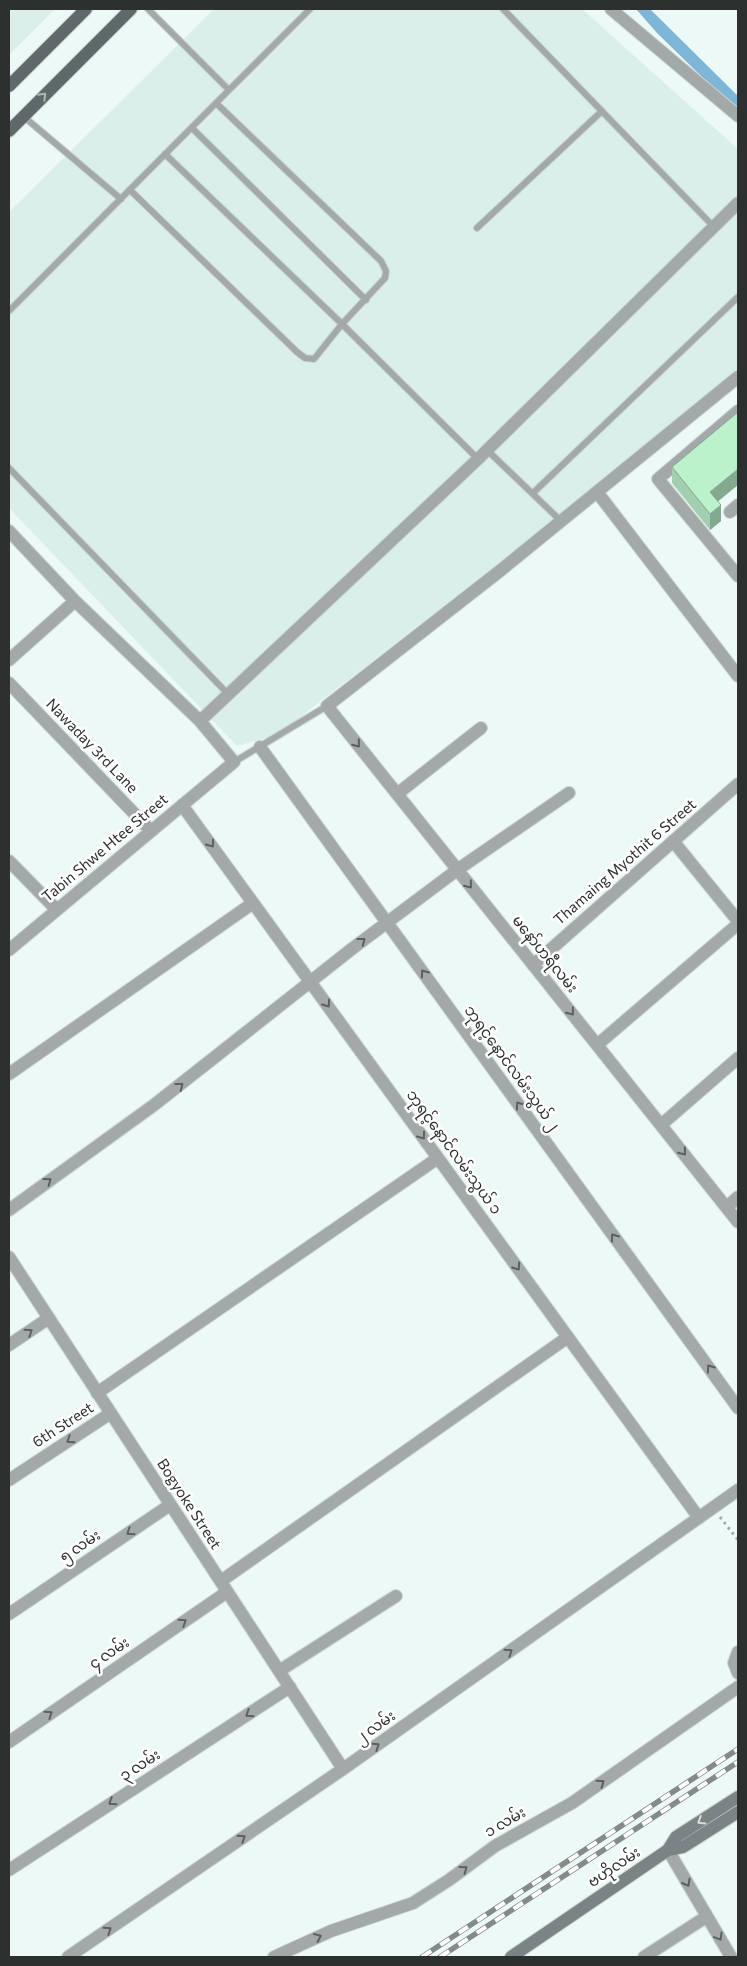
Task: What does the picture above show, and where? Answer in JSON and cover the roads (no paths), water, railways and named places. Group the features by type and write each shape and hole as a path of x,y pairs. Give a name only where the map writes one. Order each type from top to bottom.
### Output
{"main road":[{"path":"9,86 86,9"},
{"path":"9,131 131,9"},
{"path":"668,1850 676,1837 738,1797"},
{"name":"ဗဟိုလမ်း","path":"511,1957 668,1850 684,1847 738,1812"}],"street":[{"path":"611,9 738,116"},
{"path":"200,721 478,459 738,203"},
{"path":"327,706 562,521 738,377"},
{"path":"738,411 658,479 738,576"},
{"path":"596,492 738,676"},
{"path":"9,530 75,601 200,721 234,762"},
{"path":"9,660 75,601"},
{"name":"Nawaday 3rd Lane","path":"9,683 151,831"},
{"name":"မနော်ဟရီလမ်း","path":"327,706 738,1222"},
{"path":"397,794 481,728"},
{"name":"ဘုရင့်နောင်လမ်းသွယ် ၂","path":"260,747 738,1408"},
{"name":"Tabin Shwe Htee Street","path":"9,950 234,762"},
{"name":"Thamaing Myothit 6 Street","path":"533,965 738,784"},
{"path":"9,1210 154,1105 387,922 457,870 568,793"},
{"name":"ဘုရင့်နောင်လမ်းသွယ် ၁","path":"182,805 699,1518"},
{"path":"597,1045 738,922 673,841"},
{"path":"9,861 57,910"},
{"path":"9,1074 253,902"},
{"path":"660,1125 738,1058"},
{"path":"97,1393 438,1158"},
{"path":"727,1207 738,1197"},
{"name":"Bogyoke Street","path":"9,1257 343,1769"},
{"path":"9,1345 49,1318"},
{"name":"၄ လမ်း","path":"9,1742 568,1337"},
{"name":"6th Street","path":"9,1480 111,1413"},
{"name":"၂ လမ်း","path":"68,1957 343,1769 738,1490"},
{"name":"၅ လမ်း","path":"9,1614 170,1505"},
{"path":"279,1671 396,1596"},
{"path":"738,1652 734,1663 738,1673"},
{"name":"၃ လမ်း","path":"9,1870 290,1687"},
{"name":"၁ လမ်း","path":"274,1957 331,1931 413,1902 449,1880 495,1846 572,1803 738,1687"},
{"path":"668,1850 731,1957"},
{"path":"644,1957 706,1917"}],"lane":[{"path":"148,9 229,90"},
{"path":"9,312 310,9"},
{"path":"503,9 714,227"},
{"path":"130,190 305,358 314,359 342,324 385,278 386,271 380,261 216,102"},
{"path":"477,228 602,111"},
{"path":"23,116 121,199"},
{"path":"192,128 366,300"},
{"path":"165,154 342,324 478,459"},
{"path":"532,493 738,297"},
{"path":"487,450 562,521"},
{"path":"9,468 228,694"},
{"path":"234,762 327,706"}],"water":[{"path":"636,9 650,9 738,96 738,112 657,33"}],"railway":[{"path":"422,1957 738,1749"},
{"path":"440,1957 738,1762"}]}
